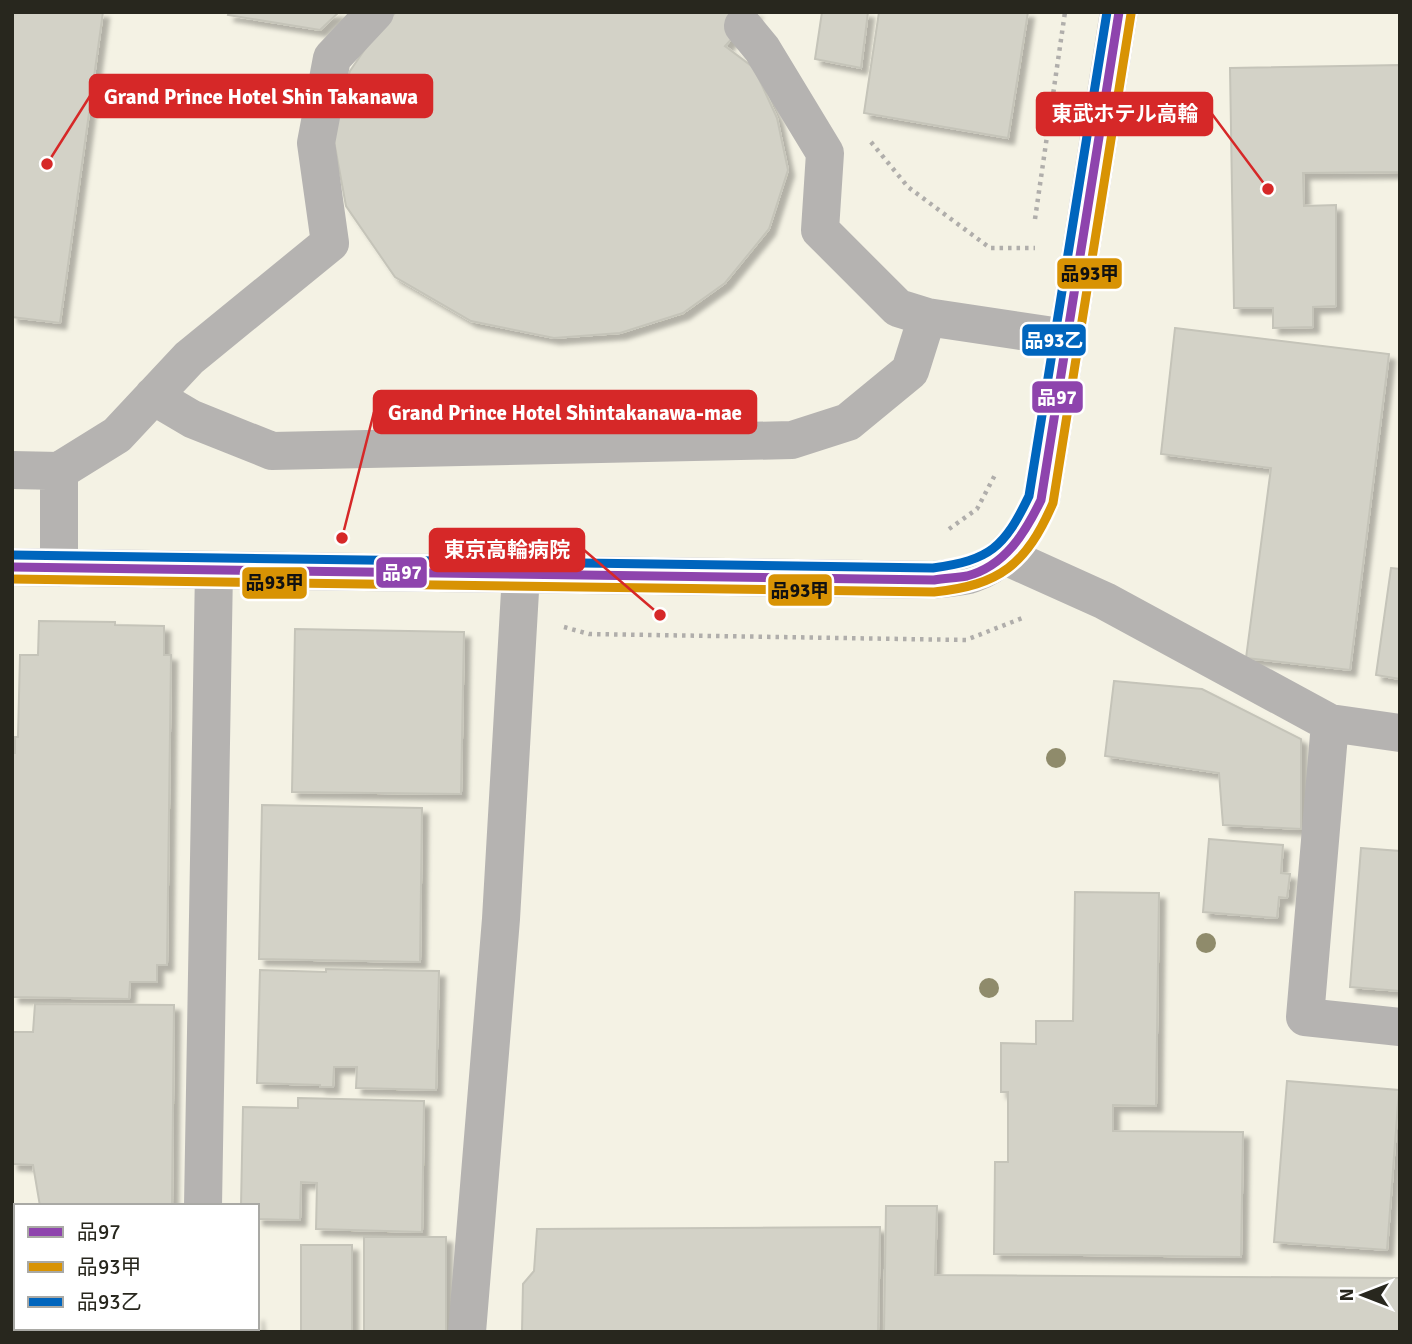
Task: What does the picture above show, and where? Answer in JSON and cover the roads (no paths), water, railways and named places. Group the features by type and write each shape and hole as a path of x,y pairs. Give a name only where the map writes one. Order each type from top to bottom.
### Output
{"street":[{"path":"12,470 60,471 117,435 189,358 330,243 316,144 332,58 375,12"},
{"path":"12,568 934,580 972,574 1005,556 1025,533 1041,500 1119,12"},
{"path":"743,26 762,49 825,153 820,230 898,308 927,317 1067,338"},
{"path":"153,396 192,419 272,451 792,440 848,422 910,370 927,317"},
{"path":"59,568 60,471"},
{"path":"1005,556 1105,601 1330,723 1400,733"},
{"path":"203,1204 214,570"},
{"path":"467,1332 501,919 521,574"},
{"path":"1330,723 1305,1017 1400,1027"}],"place":[{"name":"Grand Prince Hotel Shin Takanawa","path":"47,164"},
{"name":"東武ホテル高輪","path":"1268,189"},
{"name":"Grand Prince Hotel Shintakanawa-mae","path":"342,538"},
{"name":"東京高輪病院","path":"660,615"}]}
